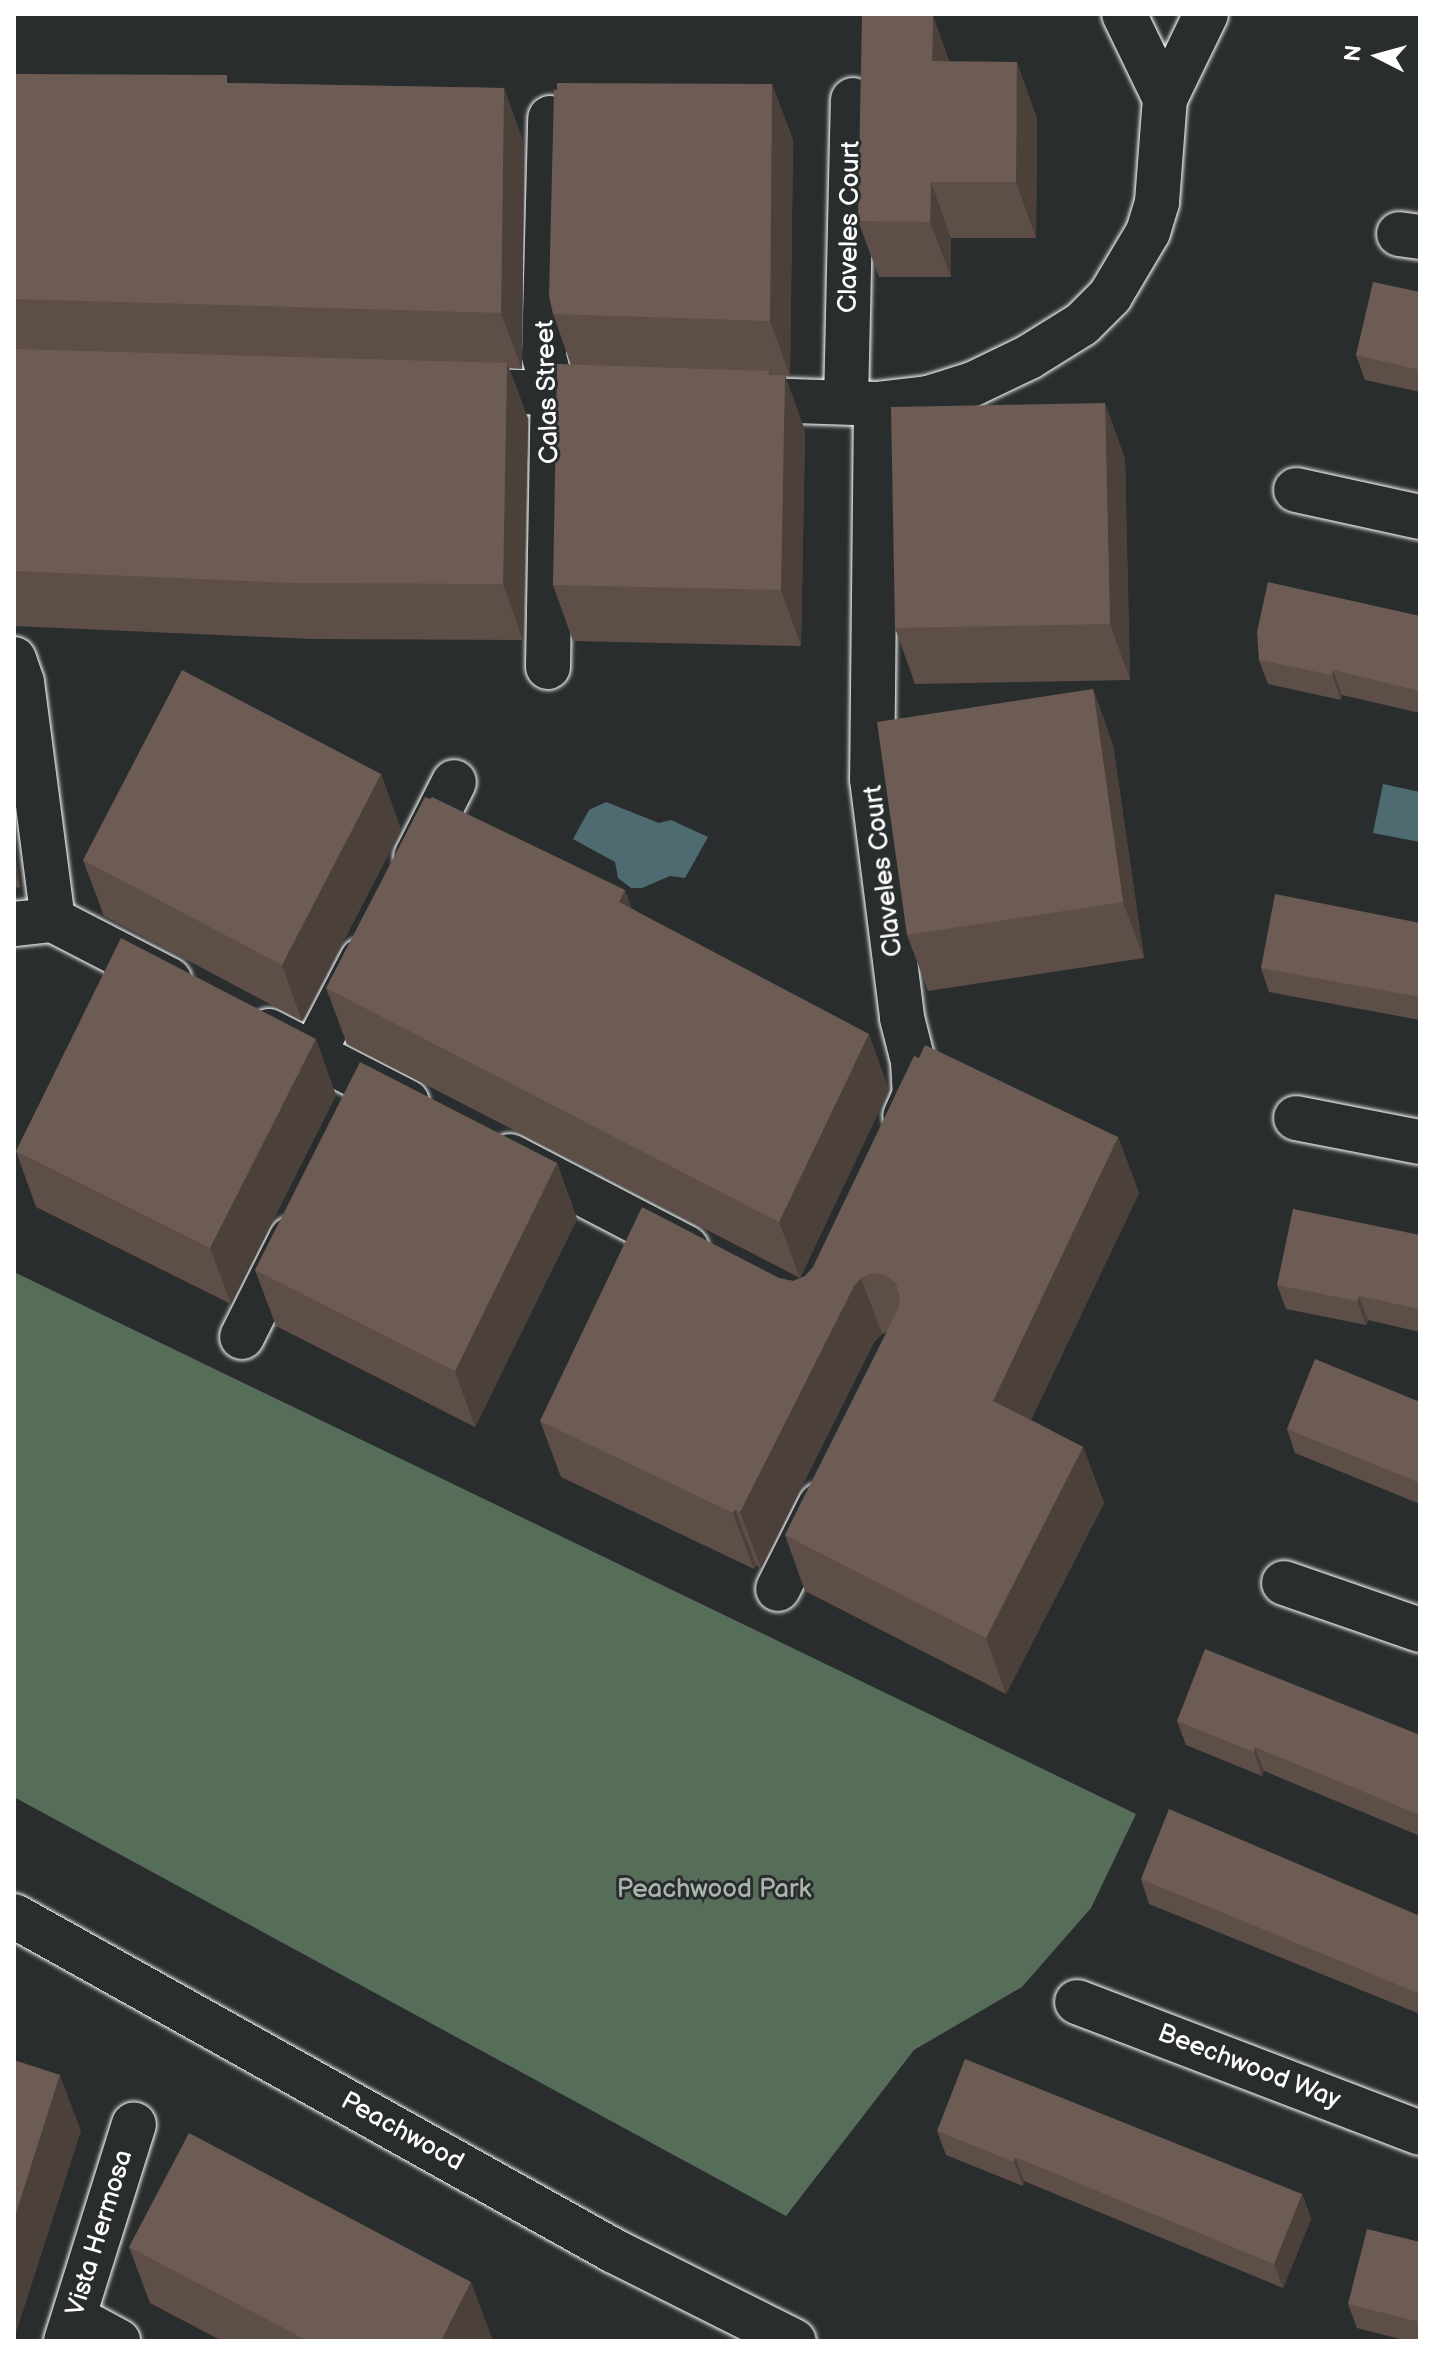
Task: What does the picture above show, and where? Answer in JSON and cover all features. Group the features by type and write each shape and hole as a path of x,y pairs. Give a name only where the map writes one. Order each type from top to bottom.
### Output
{"street":[{"path":"1124,14 1165,99"},
{"path":"410,389 861,403 928,398 973,384 1082,324 1110,296 1133,262 1153,217 1165,99 1206,14"},
{"name":"Claveles Court","path":"853,100 872,779 915,1094 889,1148"},
{"name":"Calas Street","path":"548,667 553,392 544,355 550,118"},
{"path":"1296,490 1420,517"},
{"path":"14,659 22,682 33,922 218,1005 439,1119"},
{"path":"313,1054 454,782"},
{"path":"348,1125 370,1083"},
{"path":"1296,1118 1420,1142"},
{"path":"480,1140 728,1269"},
{"path":"242,1337 306,1210"},
{"path":"778,1589 840,1465"},
{"path":"1284,1583 1420,1630"},
{"name":"Peachwood","path":"14,1916 614,2251 794,2341"},
{"name":"Beechwood Way","path":"1077,2002 1420,2133"},
{"name":"Vista Hermosa","path":"70,2329 134,2124"},
{"path":"70,2329 118,2341"}],"green space":[{"name":"Peachwood Park","path":"14,1272 1136,1814 1091,1908 1022,1987 914,2050 786,2216 14,1797"}],"water":[{"path":"1383,784 1420,792 1420,842 1373,833"},
{"path":"606,802 659,823 671,820 708,837 685,878 670,876 642,888 631,888 618,878 615,862 573,839 589,810"}],"building":[{"path":"862,15 933,16 932,61 1017,62 1016,182 931,182 930,222 858,221"},
{"path":"14,74 227,75 227,83 504,88 501,313 14,299"},
{"path":"557,83 772,84 770,321 553,314 549,296 554,89 557,90"},
{"path":"1373,282 1420,292 1420,370 1356,355"},
{"path":"14,349 507,363 503,584 292,583 14,571"},
{"path":"557,364 769,371 769,375 785,375 781,590 553,585"},
{"path":"1105,403 1110,624 895,628 891,407"},
{"path":"1268,582 1420,616 1420,691 1333,670 1332,675 1259,660 1257,632"},
{"path":"182,670 381,774 282,965 83,860"},
{"path":"1093,689 1123,902 907,935 877,722"},
{"path":"425,797 432,797 625,890 619,902 869,1034 779,1222 326,988"},
{"path":"1275,894 1420,923 1420,997 1261,968"},
{"path":"121,938 316,1039 210,1248 16,1151"},
{"path":"925,1045 1118,1137 993,1401 1083,1447 986,1638 785,1535 898,1309 900,1296 896,1284 886,1275 873,1273 861,1278 854,1286 740,1512 735,1509 733,1513 540,1421 642,1207 779,1278 793,1281 805,1276 813,1267 914,1056 919,1058"},
{"path":"360,1062 557,1163 455,1371 255,1270"},
{"path":"1293,1209 1420,1235 1420,1309 1359,1296 1357,1301 1277,1285"},
{"path":"1315,1359 1420,1402 1420,1483 1287,1429"},
{"path":"1205,1649 1420,1735 1420,1815 1255,1747 1254,1752 1177,1721"},
{"path":"1169,1809 1420,1916 1420,1994 1141,1879"},
{"path":"965,2059 1302,2194 1274,2264 1015,2157 1014,2162 937,2131"},
{"path":"14,2060 60,2075 14,2220"},
{"path":"189,2133 471,2282 441,2341 308,2341 129,2247"},
{"path":"1367,2229 1420,2242 1420,2322 1348,2304"}]}
